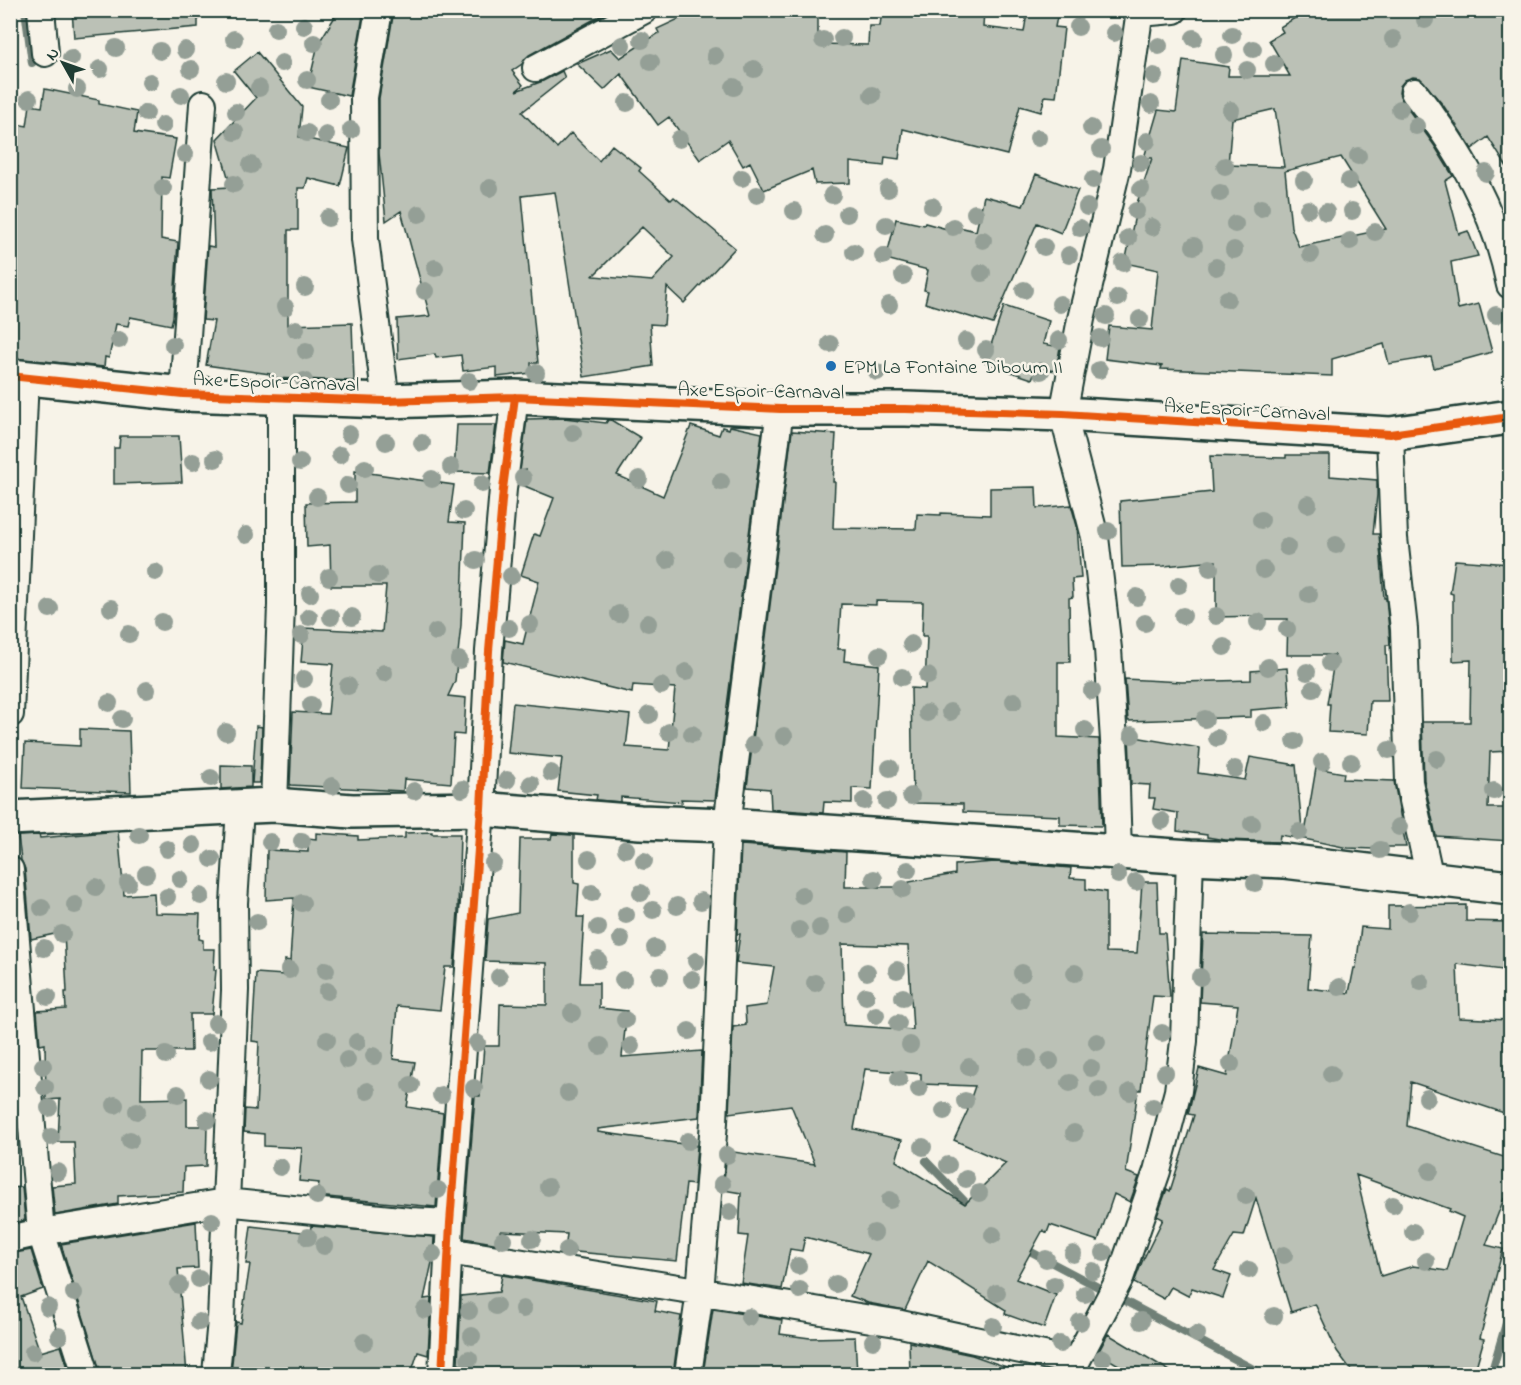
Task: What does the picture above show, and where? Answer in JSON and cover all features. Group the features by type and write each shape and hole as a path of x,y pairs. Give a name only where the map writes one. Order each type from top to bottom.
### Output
{"main road":[{"name":"Axe Espoir-Carnaval","path":"18,377 183,394 386,401 515,397 780,409 906,409 1063,414 1390,434 1510,417"},
{"path":"10,818 274,805 352,811 481,809 640,822 727,825 1190,857 1284,861 1510,888"}],"street":[{"path":"40,10 45,53"},
{"path":"379,10 364,96 365,239 386,401"},
{"path":"536,68 644,10"},
{"path":"1118,852 1108,649 1095,537 1063,414 1081,319 1118,169 1140,12 1174,10"},
{"path":"1414,92 1440,126 1474,180 1503,250 1510,285"},
{"path":"183,394 203,104"},
{"path":"10,714 18,377"},
{"path":"442,1374 448,1251 481,809 489,651 503,489 515,397"},
{"path":"274,805 280,637 280,398"},
{"path":"688,1374 700,1292 714,1122 727,825 780,409"},
{"path":"1390,434 1394,538 1404,629 1409,782 1430,879"},
{"path":"216,1374 221,1320 235,990 234,903 240,808"},
{"path":"448,1251 896,1323 1072,1368 1120,1278 1157,1171 1178,1091 1184,1041 1190,857"},
{"path":"10,870 17,1029 41,1232 86,1374"},
{"path":"10,1239 225,1202 450,1223"}],"building":[{"path":"72,10 198,10 198,27 74,38"},
{"path":"339,10 364,10 349,96 308,87 318,44"},
{"path":"394,10 611,10 529,55 512,71 523,85 516,91 562,71 565,78 522,112 557,148 571,133 599,161 612,145 641,168 639,171 671,200 674,197 735,248 684,303 667,287 664,325 650,324 653,366 584,377 555,192 522,196 538,363 531,363 531,373 497,377 497,367 463,371 461,355 436,358 435,354 398,359 397,319 430,316 401,211 386,221 379,153 379,98","holes":["642,227 674,257 652,281 593,276"]},
{"path":"698,10 818,10 818,44 868,45 869,26 880,26 882,10 984,10 983,27 1024,32 1027,13 1057,17 1055,27 1064,28 1056,97 1045,96 1041,112 1020,106 1007,155 903,129 899,159 885,157 884,166 850,162 850,183 815,184 812,170 764,190 750,162 743,166 728,140 700,160 669,117 658,125 621,74 604,90 577,64 611,49 620,58 659,33 657,29"},
{"path":"1308,10 1510,10 1510,172 1488,137 1472,149 1443,105 1420,78 1413,77 1405,80 1400,86 1399,93 1402,101 1453,176 1445,181 1459,234 1468,231 1478,256 1451,262 1458,309 1479,304 1492,352 1434,368 1431,357 1389,364 1384,344 1332,359 1332,376 1161,369 1162,366 1105,359 1109,326 1152,330 1158,270 1125,263 1135,215 1133,215 1152,158 1144,158 1158,110 1176,112 1183,60 1229,67 1228,76 1290,76 1269,40 1283,32 1280,27","holes":["1275,109 1284,167 1228,165 1232,119","1341,157 1386,229 1299,247 1291,227 1285,171"]},
{"path":"257,52 302,107 299,137 349,148 340,186 308,178 305,188 298,188 298,230 288,230 288,325 352,323 354,381 270,378 270,374 206,365 214,321 203,320 208,246 214,247 212,188 231,187 217,139 256,98 234,71"},
{"path":"45,89 99,100 99,104 137,112 134,133 176,139 169,178 162,177 161,239 178,242 171,325 130,317 128,326 116,324 109,358 105,357 104,367 10,358 10,123 27,126 30,105 42,107"},
{"path":"1036,174 1078,190 1061,233 1037,223 993,324 925,303 928,291 924,290 928,270 886,259 896,219 924,225 925,223 958,232 959,227 976,231 984,196 1023,206"},
{"path":"1004,306 1049,321 1043,344 1060,347 1056,371 1036,368 1032,379 985,363"},
{"path":"564,418 606,423 611,420 641,438 617,475 663,496 691,426 719,435 722,427 729,429 730,426 762,433 715,800 681,799 682,802 621,797 621,802 596,800 597,795 558,791 562,758 508,753 513,703 630,715 626,747 669,750 675,688 633,685 632,693 503,662 505,640 523,644 539,581 521,575 534,534 540,536 554,498 522,485 526,470 520,471 527,419"},
{"path":"457,425 496,425 490,473 454,472"},
{"path":"792,431 836,434 833,528 916,529 917,514 990,515 990,488 1036,487 1037,508 1071,505 1077,526 1081,578 1072,579 1073,597 1069,598 1070,662 1058,662 1058,737 1099,739 1102,826 1060,825 1060,816 963,812 963,804 913,803 911,688 925,689 927,636 922,636 923,602 876,601 876,605 841,604 838,649 845,649 844,661 879,665 872,789 852,788 852,803 824,802 823,813 771,809 770,789 747,787"},
{"path":"120,436 179,436 182,482 114,484 114,448 119,448"},
{"path":"1286,455 1330,455 1330,476 1377,480 1373,534 1379,534 1390,645 1386,645 1388,701 1370,701 1368,734 1328,732 1330,704 1327,704 1335,655 1287,655 1288,619 1263,619 1263,616 1216,617 1216,561 1122,567 1120,501 1212,492 1210,456 1286,458"},
{"path":"355,471 454,485 449,522 465,523 461,625 455,681 448,696 466,698 464,735 454,734 451,783 404,779 403,791 290,785 293,712 328,714 333,664 301,662 304,628 382,632 386,586 331,586 330,545 307,547 306,503 355,502"},
{"path":"1455,560 1510,564 1510,751 1490,752 1488,808 1510,808 1510,841 1436,836 1424,780 1422,722 1470,722 1471,660 1453,661 1453,594 1450,593"},
{"path":"1287,668 1290,707 1251,710 1251,717 1128,721 1125,679 1182,682 1251,680 1251,671"},
{"path":"256,726 262,727 260,783 252,783"},
{"path":"80,729 129,731 131,792 23,788 25,743 80,746"},
{"path":"1129,736 1200,748 1198,773 1245,780 1250,757 1296,765 1303,839 1280,835 1279,842 1225,840 1177,831 1178,813 1153,809 1155,798 1149,798 1150,785 1131,784"},
{"path":"221,765 251,766 251,787 221,789"},
{"path":"1316,768 1344,773 1343,779 1394,781 1406,847 1348,848 1304,839"},
{"path":"118,831 124,895 154,893 155,913 200,914 199,939 203,940 203,949 215,949 214,970 216,970 212,1014 190,1014 191,1051 142,1051 141,1099 187,1098 187,1126 207,1126 206,1166 184,1167 183,1192 118,1196 118,1204 55,1215 52,1186 76,1184 74,1142 58,1142 60,1099 46,1100 45,1044 40,1045 37,1011 66,1009 64,932 31,939 25,869 21,860 18,836 39,835 40,838"},
{"path":"432,832 432,834 460,834 454,967 445,967 440,1010 397,1006 393,1059 415,1062 407,1107 443,1113 436,1207 316,1196 319,1183 299,1181 302,1148 264,1146 264,1134 244,1132 245,1109 256,1110 259,1042 252,1041 256,973 284,975 285,960 290,961 294,898 266,900 267,850 308,852 308,838 316,839 316,833 358,836 358,840 405,838 405,833"},
{"path":"552,834 574,835 574,883 579,884 577,917 584,917 580,983 599,983 599,1008 627,1011 622,1057 702,1051 699,1117 598,1129 598,1132 697,1146 694,1185 686,1184 677,1261 565,1251 567,1234 500,1231 499,1244 464,1238 475,1096 480,1096 484,1046 499,1046 500,1004 547,1005 547,963 485,961 488,919 518,913 520,839 551,839"},
{"path":"741,845 846,852 845,887 910,887 909,882 955,874 955,865 995,862 1071,868 1070,878 1086,879 1086,889 1106,892 1106,952 1137,953 1142,882 1157,882 1159,933 1165,933 1170,997 1153,996 1141,1090 1138,1090 1126,1172 1139,1177 1130,1202 1114,1194 1098,1241 1050,1225 1047,1233 1043,1230 1016,1279 1056,1295 1044,1328 1005,1314 1006,1310 928,1261 905,1310 868,1303 850,1296 869,1254 805,1237 802,1251 790,1249 782,1289 741,1283 748,1236 739,1235 741,1193 723,1190 727,1151 815,1164 791,1105 729,1113 733,1027 746,1025 745,1008 767,1005 774,967 736,963 740,934 737,934","holes":["842,944 908,946 913,1030 844,1025","865,1069 921,1074 921,1084 975,1086 968,1110 954,1140 1006,1163 965,1204 896,1161 902,1140 854,1129"]},
{"path":"1466,905 1466,921 1510,922 1510,971 1457,964 1459,1018 1510,1020 1510,1046 1505,1072 1510,1073 1510,1115 1411,1082 1407,1126 1510,1159 1510,1183 1486,1245 1503,1249 1480,1338 1484,1339 1474,1374 1354,1374 1337,1351 1315,1304 1291,1312 1256,1198 1244,1236 1234,1235 1214,1270 1231,1276 1223,1298 1192,1288 1188,1296 1171,1287 1164,1299 1134,1283 1163,1219 1157,1216 1167,1189 1170,1191 1194,1115 1188,1114 1199,1068 1227,1076 1238,1005 1200,1002 1203,934 1312,936 1308,988 1349,993 1354,968 1356,968 1361,927 1388,929 1388,906","holes":["1356,1175 1450,1209 1449,1211 1463,1217 1447,1271 1413,1266 1381,1276"]},
{"path":"22,1187 25,1220 10,1224 10,1188"},
{"path":"196,1222 198,1268 178,1269 187,1374 101,1374 61,1244"},
{"path":"251,1226 310,1233 311,1226 434,1237 433,1258 424,1299 431,1298 428,1355 418,1352 411,1374 231,1374 236,1322 241,1323 250,1264 246,1264"},
{"path":"31,1250 43,1289 21,1297 40,1352 61,1346 70,1374 10,1374 10,1254"},
{"path":"502,1275 657,1301 655,1311 681,1316 673,1374 618,1374 619,1372 568,1369 567,1374 470,1374 471,1368 458,1364 461,1296 499,1292"},
{"path":"713,1309 782,1320 780,1334 810,1338 855,1337 857,1374 703,1374"},
{"path":"1108,1334 1175,1374 1134,1374 1098,1353"},
{"path":"909,1342 972,1355 1018,1371 1018,1374 910,1374"}],"waterway":[{"path":"25,10 32,63"},
{"path":"926,1161 974,1211"},
{"path":"1022,1247 1263,1374"},
{"path":"1491,1374 1510,1310"}],"cycle path":[{"path":"10,376 183,394 386,401 515,397 780,409 906,409 1063,414 1390,434 1510,417"},
{"path":"442,1374 450,1223 481,809 489,651 503,489 515,397"}],"place":[{"name":"EPM La Fontaine Diboum II","path":"831,366"}]}
